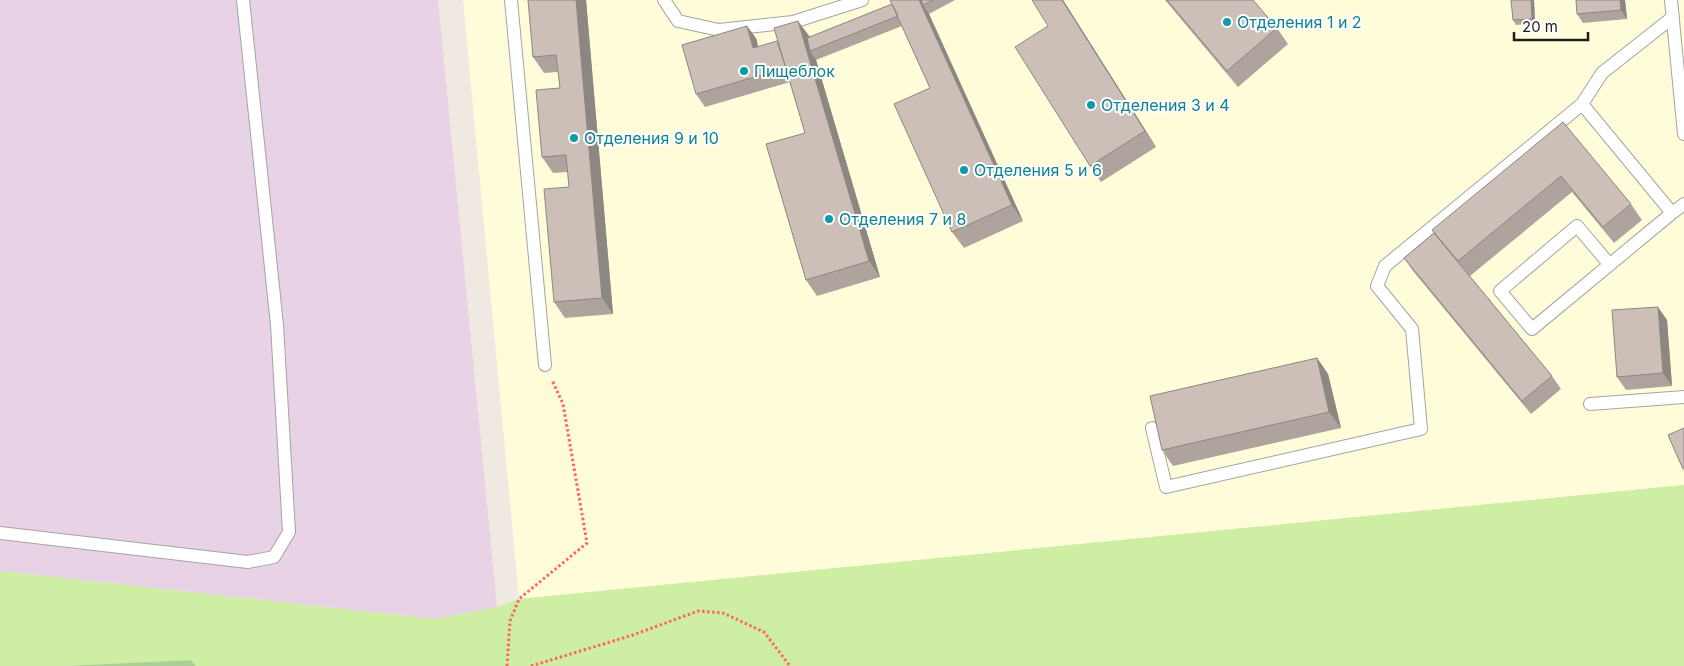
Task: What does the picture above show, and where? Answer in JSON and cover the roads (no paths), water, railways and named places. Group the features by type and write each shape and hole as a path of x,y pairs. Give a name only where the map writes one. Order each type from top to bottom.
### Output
{"lane":[{"path":"0,533 248,562 274,557 289,532 277,325 244,0"},
{"path":"511,0 545,365"},
{"path":"664,0 678,21 719,30 793,22 862,0"},
{"path":"1671,0 1684,134"},
{"path":"1152,428 1166,488 1421,429 1412,329 1377,286 1385,266 1582,104 1602,73 1673,17"},
{"path":"1582,104 1672,213"},
{"path":"1610,265 1578,226 1500,291 1532,329 1610,265 1672,213 1684,204"},
{"path":"1590,404 1684,397"}],"place":[{"name":"Отделения 1 и 2","path":"1227,22"},
{"name":"Пищеблок","path":"744,71"},
{"name":"Отделения 3 и 4","path":"1091,105"},
{"name":"Отделения 9 и 10","path":"574,138"},
{"name":"Отделения 5 и 6","path":"964,170"},
{"name":"Отделения 7 и 8","path":"829,219"}]}
